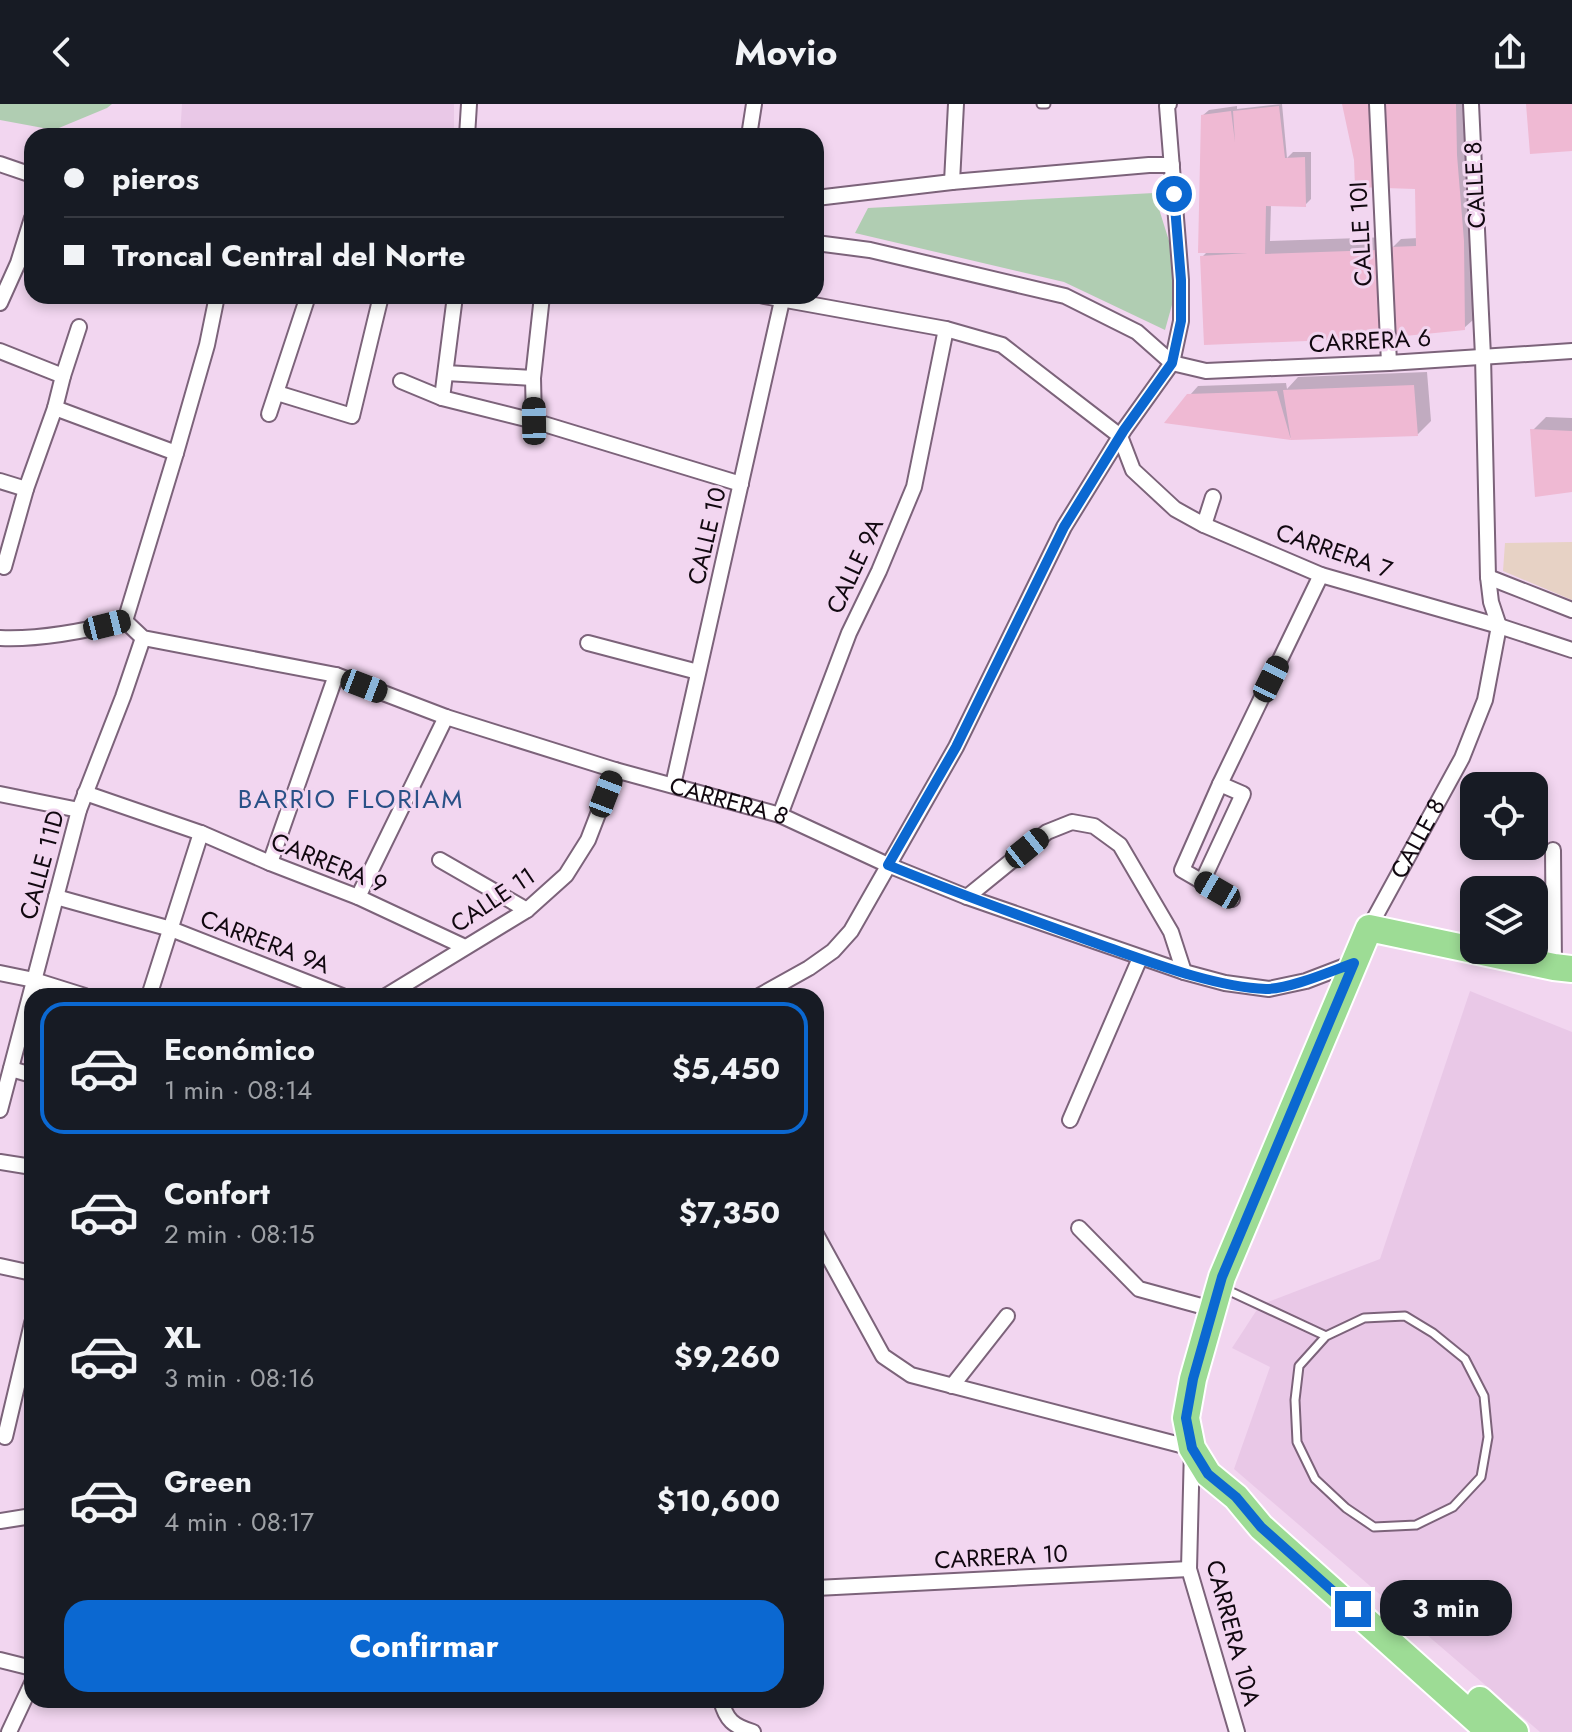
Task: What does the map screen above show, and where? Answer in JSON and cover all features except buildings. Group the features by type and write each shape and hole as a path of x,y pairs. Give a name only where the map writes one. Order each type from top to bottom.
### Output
{"highway":[{"name":"CALLE 8","path":"1192,1448 1186,1418 1193,1379 1228,1262 1369,928"},
{"path":"1369,928 1563,968"},
{"path":"1192,1448 1208,1474 1236,1497 1261,1527 1490,1732"},
{"path":"1236,1497 1271,1512 1515,1732"}],"street":[{"path":"468,128 469,104"},
{"path":"743,104 746,128"},
{"path":"749,128 754,104"},
{"path":"952,182 956,104"},
{"name":"CALLE 10I","path":"1377,104 1389,363"},
{"name":"CALLE 8","path":"1369,928 1462,758 1485,700 1494,610 1488,577 1483,356 1471,104"},
{"path":"773,988 833,951 851,931 956,747 1064,527 1125,429 1172,363 1181,321 1181,280 1166,105"},
{"path":"0,164 24,172"},
{"path":"824,197 952,182 1172,165"},
{"path":"0,303 24,244"},
{"path":"824,244 870,250 1065,296 1137,332 1172,363"},
{"path":"125,621 207,345 215,304"},
{"path":"269,414 305,304"},
{"path":"277,393 352,416 379,304"},
{"path":"442,398 454,304"},
{"path":"534,421 533,378 541,304"},
{"name":"CALLE 10","path":"673,785 782,304"},
{"path":"815,304 946,329 1002,345 1125,429"},
{"path":"4,567 79,327"},
{"name":"CALLE 9A","path":"780,815 849,633 914,487 946,329"},
{"path":"0,351 63,376"},
{"name":"CARRERA 6","path":"1172,363 1206,371 1572,351"},
{"path":"446,373 533,378"},
{"path":"401,381 442,398 534,421 741,484"},
{"path":"55,408 176,453"},
{"name":"CARRERA 7","path":"1125,429 1133,470 1175,509 1208,511 1321,575 1494,610 1572,650"},
{"path":"0,481 26,489"},
{"path":"1232,899 1182,870 1321,575"},
{"path":"1488,577 1572,610"},
{"path":"125,621 143,638"},
{"path":"0,638 89,630 125,621"},
{"name":"CARRERA 8","path":"143,638 336,675 446,717 615,770 780,815 888,865 967,897 1184,972 1225,983 1269,989 1306,981 1354,963"},
{"name":"CALLE 11D","path":"32,988 79,810 143,638"},
{"path":"588,643 698,672"},
{"path":"270,863 336,675"},
{"path":"358,897 446,717"},
{"name":"CALLE 11","path":"400,988 527,910 566,875 588,840 615,770"},
{"path":"1202,882 1243,794 1220,784"},
{"name":"CARRERA 9","path":"85,793 201,833 358,897 465,947"},
{"path":"0,794 79,810"},
{"path":"967,897 1047,832 1072,822 1094,826 1120,845 1171,932 1184,972"},
{"path":"152,988 201,833"},
{"path":"1553,850 1563,968"},
{"path":"440,860 527,910"},
{"name":"CARRERA 9A","path":"56,897 171,929 322,988"},
{"path":"1070,1120 1140,958"},
{"path":"0,973 60,988"},
{"name":"CALLE 11D","path":"1,1102 24,1019"},
{"path":"11,1069 24,1073"},
{"path":"0,1162 24,1166"},
{"path":"1079,1228 1139,1289 1216,1298"},
{"path":"824,1249 883,1356 911,1375 1192,1448"},
{"path":"0,1266 24,1271"},
{"path":"952,1386 1007,1316"},
{"path":"5,1437 24,1383"},
{"name":"CARRERA 10A","path":"1192,1448 1189,1569 1237,1732"},
{"path":"0,1521 24,1517"},
{"name":"CARRERA 10","path":"824,1588 1189,1569"},
{"path":"0,1660 24,1666"},
{"path":"9,1732 24,1700"},
{"path":"723,1708 725,1715 738,1728 753,1732"}],"lane":[{"path":"1216,1298 1326,1336 1364,1318 1405,1316 1433,1333 1465,1359 1484,1396 1488,1437 1481,1477 1453,1507 1416,1525 1374,1527 1346,1508 1315,1479 1297,1442 1295,1400 1299,1366 1326,1336"}],"shaded area":[{"path":"182,104 454,104 454,128 180,128"},
{"path":"1572,542 1572,600 1503,571 1505,543"},
{"path":"1470,991 1572,1032 1572,1732 1540,1732 1234,1469 1270,1367 1232,1348 1260,1305 1380,1259"}],"green space":[{"path":"0,104 112,104 59,128 0,120"},
{"path":"1154,193 1180,276 1165,330 1064,282 855,233 868,208"}],"district":[{"name":"BARRIO FLORIAM","path":"351,799"}],"route":[{"path":"1174,194 1181,321 1172,363 1124,430 1064,527 956,747 888,865 967,897 1111,948 1225,983 1269,989 1306,981 1354,963 1222,1277 1193,1379 1186,1418 1192,1448 1208,1474 1236,1497 1261,1527 1353,1609"}]}
